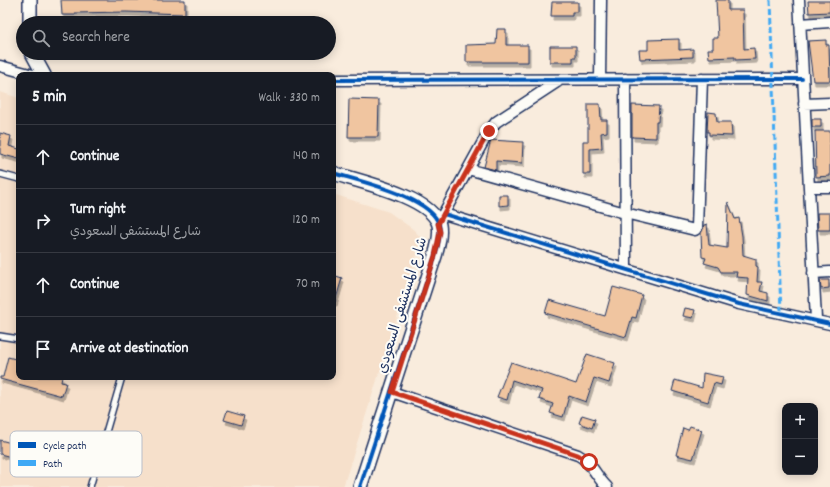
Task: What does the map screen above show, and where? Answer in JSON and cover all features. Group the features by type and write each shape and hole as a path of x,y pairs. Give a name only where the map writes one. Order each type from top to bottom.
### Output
{"street":[{"path":"30,0 30,16"},
{"path":"600,79 601,0"},
{"path":"799,0 802,79 816,319"},
{"path":"800,24 830,22"},
{"path":"36,60 42,72"},
{"path":"0,66 23,72"},
{"path":"625,79 626,269"},
{"path":"468,169 625,213 695,230 697,228 702,79"},
{"path":"336,80 802,79"},
{"path":"561,80 496,122 489,131 441,219 626,269 739,304 816,319 830,324"},
{"path":"804,104 830,103"},
{"name":"شارع المستشفى السعودي","path":"336,174 416,201 441,219 435,256 360,487"},
{"path":"809,187 830,187"},
{"path":"813,273 830,272"},
{"path":"816,319 830,319"},
{"path":"392,392 578,455 589,462 598,477 607,487"}],"lane":[{"path":"0,174 16,178"},
{"path":"0,336 16,339"},
{"path":"106,431 121,380"},
{"path":"90,487 93,477"}],"shaded area":[{"path":"0,92 16,97 16,380 336,380 336,195 389,212 414,230 420,237 420,245 343,487 0,487"}],"building":[{"path":"61,0 185,0 185,14 126,12 75,13 75,15 62,15"},
{"path":"716,0 728,0 728,10 743,10 744,49 754,48 755,59 735,60 735,57 709,58 708,49 713,49 713,38 718,38"},
{"path":"808,1 830,1 830,12 809,13"},
{"path":"552,2 578,2 578,12 572,12 572,16 551,16"},
{"path":"497,29 506,29 506,45 528,45 528,62 466,62 466,45 496,44"},
{"path":"679,39 679,50 693,49 693,57 640,59 639,50 648,50 648,40"},
{"path":"826,40 826,45 829,45 830,81 813,81 808,41"},
{"path":"550,46 576,46 576,57 573,57 573,62 550,62"},
{"path":"349,99 379,100 378,137 348,137"},
{"path":"588,104 600,104 601,120 607,120 607,132 601,133 602,148 590,149 590,174 583,174 583,141 588,141"},
{"path":"632,105 659,106 658,122 656,122 656,138 632,137"},
{"path":"708,112 716,113 717,122 731,122 732,136 709,135 709,132 707,132"},
{"path":"812,119 821,119 821,127 812,127"},
{"path":"815,131 830,131 830,176 816,177"},
{"path":"0,133 11,136 9,146 16,148 16,158 0,154"},
{"path":"491,140 523,142 522,163 496,161 496,170 484,167"},
{"path":"499,195 508,195 508,205 499,206"},
{"path":"728,202 735,219 739,218 743,255 756,259 756,266 758,267 757,282 762,282 760,291 768,293 768,301 747,295 748,278 736,277 737,272 721,272 718,267 704,263 706,258 702,257 701,233 704,225 707,224 709,245 727,248"},
{"path":"817,213 830,213 830,230 818,230"},
{"path":"336,276 342,278 336,299"},
{"path":"820,280 829,280 829,288 821,289"},
{"path":"613,287 642,295 636,318 632,317 626,337 545,313 549,300 605,316"},
{"path":"685,308 695,310 693,318 683,316"},
{"path":"587,354 615,363 609,383 594,378 586,402 569,396 563,417 550,413 553,404 539,399 542,390 512,380 507,400 497,397 511,362 576,384"},
{"path":"8,357 16,359 16,380 61,380 61,382 66,383 62,396 0,379 0,377 3,377"},
{"path":"703,373 723,377 721,385 714,383 708,402 672,391 675,380 702,388"},
{"path":"227,411 244,416 241,425 224,420"},
{"path":"582,415 595,419 592,428 579,423"},
{"path":"690,426 702,430 693,459 676,455 683,428 688,430"},
{"path":"0,440 10,443 10,457 0,454"}],"marked path":[{"path":"770,0 781,313"}],"cycle path":[{"path":"336,80 802,79"},
{"path":"336,174 409,198 423,206 433,215 440,229 435,256 360,487"},
{"path":"444,214 739,304 830,324"}],"route":[{"path":"489,131 438,224 440,232 435,256 392,392 578,455 585,458 589,462"}]}
